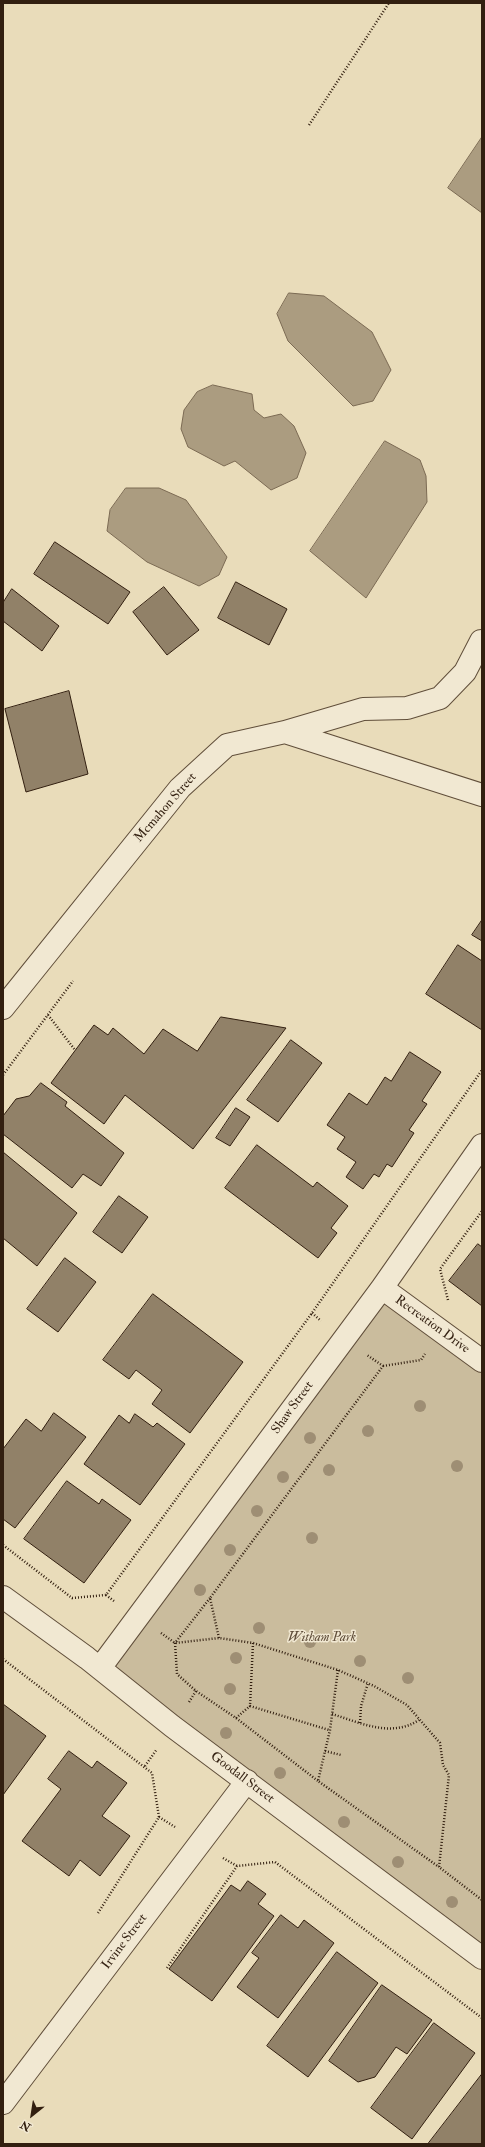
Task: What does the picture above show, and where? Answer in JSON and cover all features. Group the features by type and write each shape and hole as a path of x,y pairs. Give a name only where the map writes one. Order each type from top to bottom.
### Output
{"street":[{"name":"Mcmahon Street","path":"3,1008 180,788 227,745 285,732 363,709 407,708 440,698 465,672 481,641"},
{"path":"285,732 482,795"},
{"name":"Shaw Street","path":"100,1668 139,1618 382,1288 482,1146"},
{"name":"Recreation Drive","path":"382,1288 482,1361"},
{"name":"Goodall Street","path":"3,1597 100,1668 172,1726 482,1958"},
{"name":"Irvine Street","path":"3,2103 247,1781"}],"path":[{"path":"309,125 389,3"},
{"path":"3,1075 73,981"},
{"path":"48,1015 75,1050"},
{"path":"3,1546 72,1598 106,1595 312,1313 482,1070"},
{"path":"449,1305 440,1269 482,1212"},
{"path":"441,1332 421,1360 382,1366 175,1643 177,1674 196,1691 236,1718 318,1782 439,1866 482,1900"},
{"path":"344,1338 382,1366"},
{"path":"210,1598 220,1638"},
{"path":"139,1618 175,1643 220,1638 253,1643 338,1670 368,1683 407,1705 440,1743 443,1765 449,1775 439,1866"},
{"path":"236,1718 250,1706 253,1643"},
{"path":"3,1659 152,1773 159,1817 98,1913"},
{"path":"318,1782 330,1730 338,1670"},
{"path":"360,1723 361,1706 368,1683"},
{"path":"250,1706 330,1730"},
{"path":"332,1714 360,1723 390,1730 402,1728 419,1720"},
{"path":"325,1751 341,1755"},
{"path":"167,1968 237,1866 275,1862 482,2018"}],"green space":[{"name":"Witham Park","path":"382,1288 482,1361 482,1958 100,1668"}],"shaded area":[{"path":"482,137 482,213 448,188"},
{"path":"289,293 324,296 372,332 391,370 373,401 353,406 288,341 277,314"},
{"path":"213,385 252,394 254,410 264,418 281,414 294,426 306,453 297,478 271,490 235,461 224,466 188,447 181,429 184,410 197,392"},
{"path":"385,441 420,460 426,476 427,502 366,598 310,551"},
{"path":"126,488 159,488 186,500 227,557 219,575 199,586 147,562 107,531 110,510"}],"building":[{"path":"55,542 130,592 108,624 34,574"},
{"path":"236,582 287,609 269,645 218,618"},
{"path":"164,587 199,630 167,655 133,612"},
{"path":"12,589 59,626 42,651 3,621 3,603"},
{"path":"69,691 88,774 26,792 5,709"},
{"path":"482,920 482,941 472,935"},
{"path":"458,945 482,961 482,1030 426,994"},
{"path":"221,1017 286,1028 193,1149 125,1095 104,1124 51,1083 94,1025 108,1035 113,1028 144,1054 163,1029 197,1051"},
{"path":"291,1040 322,1063 278,1122 247,1100"},
{"path":"410,1052 441,1072 422,1101 427,1104 409,1130 414,1133 392,1167 387,1164 379,1177 374,1174 363,1189 346,1177 356,1162 337,1149 345,1137 327,1125 349,1093 367,1105 385,1077 391,1081"},
{"path":"41,1083 67,1102 65,1106 124,1153 101,1186 83,1174 72,1188 3,1134 3,1116 16,1099 29,1096"},
{"path":"236,1108 250,1117 230,1146 216,1138"},
{"path":"257,1145 313,1187 317,1182 348,1206 331,1228 337,1233 318,1258 225,1188"},
{"path":"3,1152 77,1213 37,1266 3,1238"},
{"path":"119,1196 148,1217 122,1253 93,1232"},
{"path":"478,1244 482,1247 482,1306 449,1281"},
{"path":"65,1258 96,1282 58,1332 27,1309"},
{"path":"153,1294 243,1362 190,1433 152,1404 162,1390 136,1370 129,1379 103,1360"},
{"path":"54,1413 86,1437 15,1528 3,1519 3,1449 26,1419 41,1431"},
{"path":"135,1414 153,1427 157,1423 185,1444 140,1505 84,1464 119,1415 129,1423"},
{"path":"67,1481 99,1504 102,1499 131,1520 84,1583 24,1539"},
{"path":"3,1704 46,1736 3,1795"},
{"path":"69,1751 92,1768 97,1761 127,1783 102,1816 130,1836 100,1876 80,1860 69,1876 22,1841 61,1789 48,1779"},
{"path":"248,1881 266,1894 258,1904 274,1916 212,2001 169,1969 231,1885 240,1891"},
{"path":"281,1915 298,1928 304,1920 334,1943 278,2018 237,1987 259,1958 252,1953"},
{"path":"337,1952 378,1983 308,2077 267,2046"},
{"path":"382,1985 432,2020 407,2054 396,2047 375,2077 358,2082 329,2061"},
{"path":"434,2023 475,2053 412,2139 371,2108"},
{"path":"482,2074 482,2144 428,2144"}]}
